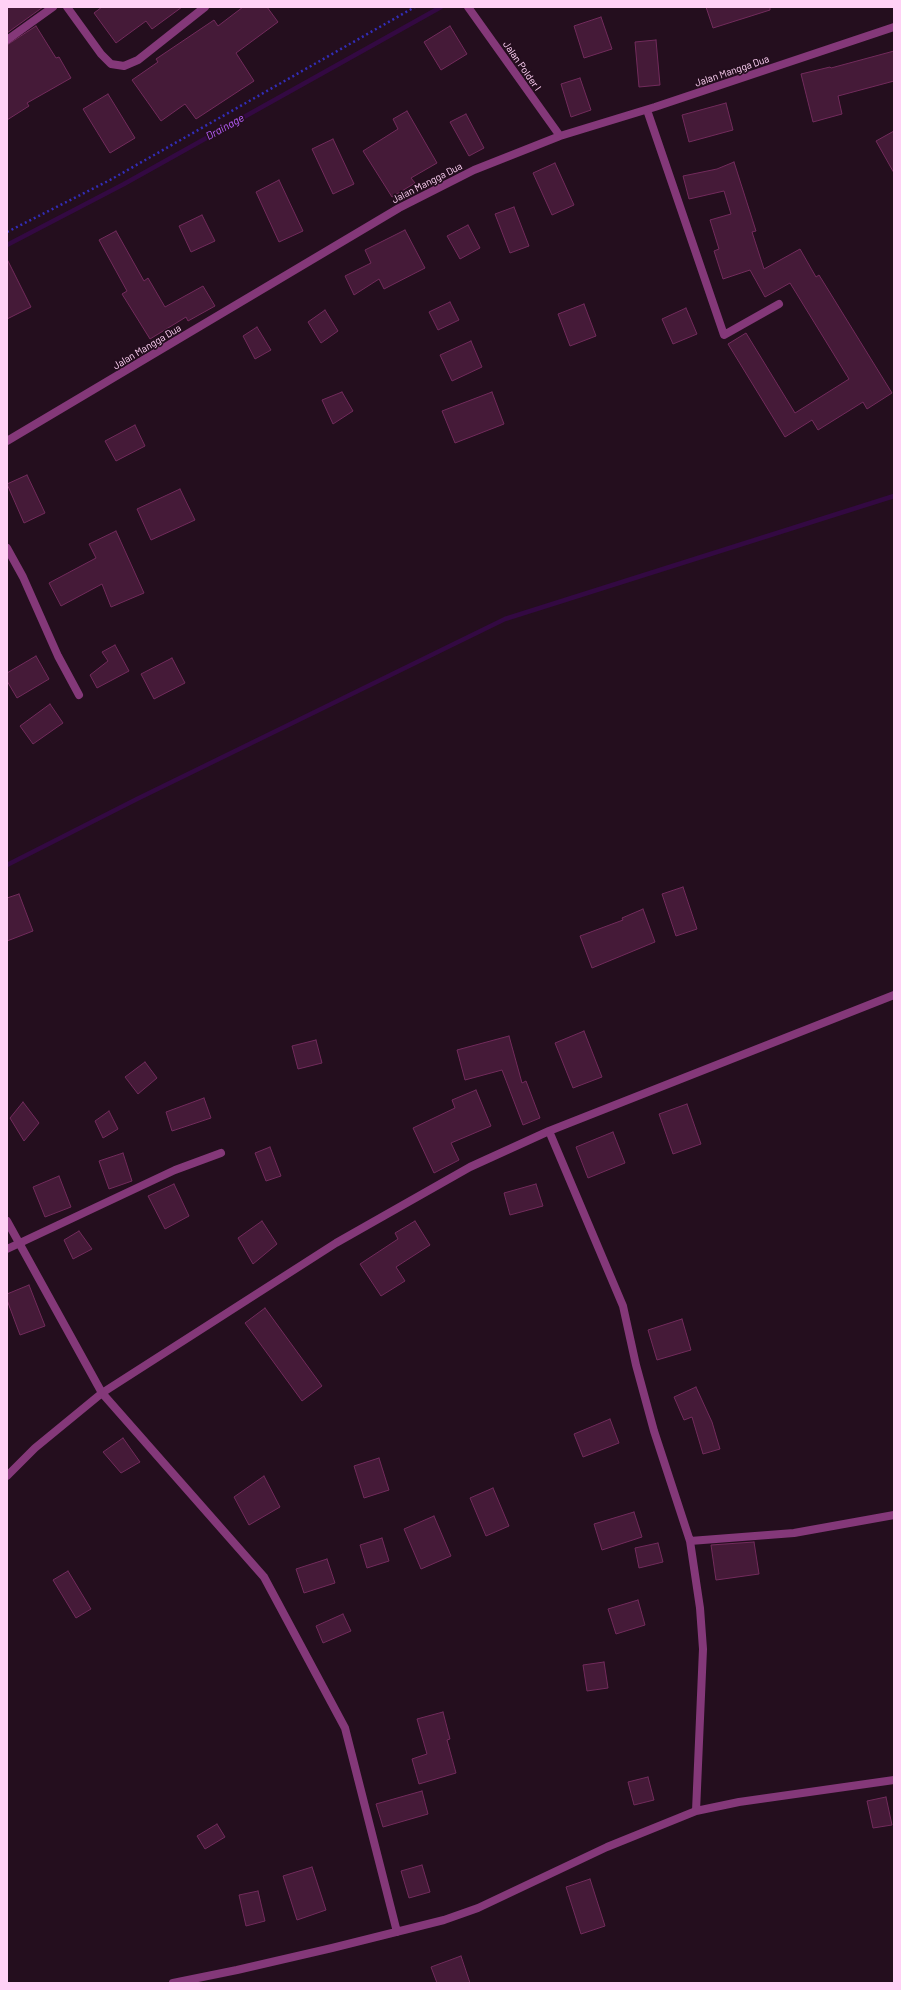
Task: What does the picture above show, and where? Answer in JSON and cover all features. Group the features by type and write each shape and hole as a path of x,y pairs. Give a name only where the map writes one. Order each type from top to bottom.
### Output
{"street":[{"path":"7,40 53,7"},
{"path":"67,7 101,54 111,64 124,66 138,60 206,7"},
{"name":"Jalan Polder I","path":"468,7 560,136"},
{"name":"Jalan Mangga Dua","path":"7,441 399,208 474,170 560,136 647,110 894,26"},
{"path":"647,110 724,335 778,304"},
{"path":"7,548 23,578 58,656 79,695"},
{"path":"7,1476 36,1448 102,1393 336,1243 470,1167 549,1131 894,995"},
{"path":"549,1131 623,1306 636,1365 652,1424 690,1541 700,1608 703,1649 696,1811"},
{"path":"7,1249 175,1170 221,1153"},
{"path":"7,1221 102,1393 264,1577 345,1728 397,1932"},
{"path":"690,1541 794,1533 894,1515"},
{"path":"173,1983 237,1970 444,1920 478,1908 607,1847 696,1811 739,1802 894,1780"}],"path":[{"path":"7,232 110,180 415,7"}],"building":[{"path":"7,7 43,7 7,33"},
{"path":"102,7 182,7 152,29 146,21 116,43 94,13"},
{"path":"243,7 267,7 278,22 236,53 254,81 196,119 185,104 161,121 132,80 158,62 156,59 214,20 218,26"},
{"path":"706,7 770,7 770,10 713,28"},
{"path":"601,17 612,49 584,58 574,26"},
{"path":"36,26 56,58 59,57 71,78 27,103 29,106 7,120 7,45"},
{"path":"450,26 467,54 441,70 424,42"},
{"path":"656,40 660,85 639,87 635,42"},
{"path":"894,51 894,81 838,96 842,114 813,122 801,74 831,68"},
{"path":"580,78 591,110 571,117 561,84"},
{"path":"108,94 135,138 110,153 83,109"},
{"path":"726,103 733,130 689,142 682,115"},
{"path":"407,111 437,163 411,178 415,183 392,197 363,151 398,129 393,119"},
{"path":"466,114 484,148 469,156 450,122"},
{"path":"894,131 894,173 876,141"},
{"path":"333,139 354,184 333,194 312,149"},
{"path":"734,162 756,231 752,232 764,269 800,249 816,277 819,275 892,393 867,409 863,402 818,430 812,420 785,437 728,344 746,333 795,413 849,379 790,283 765,297 750,270 723,279 714,251 719,249 710,220 731,214 724,191 689,199 683,176 717,169"},
{"path":"555,163 574,205 552,215 533,173"},
{"path":"279,180 303,231 279,242 256,192"},
{"path":"514,207 529,246 510,253 495,214"},
{"path":"202,215 215,241 191,252 179,226"},
{"path":"468,225 480,248 460,259 447,236"},
{"path":"405,230 425,268 384,289 379,279 354,295 345,276 371,263 365,250"},
{"path":"116,231 144,281 148,278 165,307 203,286 215,306 188,321 186,317 150,339 122,294 127,291 99,240"},
{"path":"7,259 31,307 7,319"},
{"path":"450,302 459,320 438,330 429,312"},
{"path":"584,304 596,336 570,346 558,314"},
{"path":"686,308 697,334 673,344 662,319"},
{"path":"325,310 338,331 321,343 308,322"},
{"path":"257,327 271,350 255,359 243,336"},
{"path":"471,341 482,367 452,381 440,355"},
{"path":"342,392 353,411 333,424 322,400"},
{"path":"492,392 504,424 455,443 442,411"},
{"path":"135,425 145,446 116,461 105,441"},
{"path":"27,475 45,513 24,523 7,484"},
{"path":"180,489 195,520 151,540 137,509"},
{"path":"116,531 144,593 111,607 102,584 61,606 49,583 96,558 89,544"},
{"path":"115,645 129,671 97,688 90,675 108,661 102,652"},
{"path":"36,656 49,679 17,698 7,681 7,673"},
{"path":"172,658 185,683 154,699 141,674"},
{"path":"50,704 63,723 33,744 20,726"},
{"path":"683,887 697,929 676,936 662,894"},
{"path":"19,894 33,931 7,941 7,898"},
{"path":"643,909 655,942 592,968 580,936 623,920 622,918"},
{"path":"584,1031 602,1077 573,1088 555,1043"},
{"path":"509,1036 522,1083 526,1081 540,1118 523,1125 502,1070 465,1080 457,1050"},
{"path":"316,1040 322,1063 298,1069 292,1046"},
{"path":"145,1062 157,1078 138,1094 125,1077"},
{"path":"476,1090 491,1126 451,1143 459,1160 434,1173 413,1128 455,1108 452,1100"},
{"path":"204,1098 211,1118 172,1131 166,1112"},
{"path":"23,1102 39,1123 24,1141 10,1118"},
{"path":"687,1104 701,1144 673,1154 659,1114"},
{"path":"109,1111 118,1129 103,1138 95,1121"},
{"path":"613,1132 625,1163 588,1178 576,1147"},
{"path":"270,1147 281,1176 266,1181 255,1153"},
{"path":"123,1153 132,1181 109,1189 99,1161"},
{"path":"59,1176 71,1207 45,1217 33,1187"},
{"path":"174,1184 189,1216 165,1229 148,1196"},
{"path":"536,1184 543,1206 510,1215 504,1193"},
{"path":"262,1221 277,1244 253,1264 238,1238"},
{"path":"415,1221 430,1245 396,1267 405,1281 381,1296 360,1264 398,1239 395,1233"},
{"path":"79,1231 92,1249 73,1259 64,1240"},
{"path":"29,1285 45,1326 20,1335 7,1300 7,1294"},
{"path":"265,1308 322,1386 302,1401 245,1323"},
{"path":"682,1319 691,1350 657,1360 648,1330"},
{"path":"696,1387 712,1422 720,1449 703,1454 692,1417 684,1420 674,1397"},
{"path":"610,1419 619,1443 583,1457 574,1434"},
{"path":"123,1438 140,1462 121,1473 103,1452"},
{"path":"379,1458 389,1490 364,1498 354,1466"},
{"path":"264,1476 280,1507 249,1525 234,1497"},
{"path":"493,1488 509,1526 486,1536 470,1498"},
{"path":"634,1512 642,1537 602,1550 594,1524"},
{"path":"434,1516 451,1556 421,1569 404,1529"},
{"path":"382,1538 389,1561 367,1568 360,1545"},
{"path":"754,1542 759,1574 716,1580 711,1545"},
{"path":"658,1543 663,1562 639,1568 635,1548"},
{"path":"327,1559 335,1583 304,1593 296,1569"},
{"path":"68,1571 91,1609 76,1618 53,1580"},
{"path":"638,1600 645,1625 616,1634 608,1609"},
{"path":"343,1614 351,1631 323,1643 316,1626"},
{"path":"604,1662 608,1688 587,1691 583,1665"},
{"path":"443,1712 450,1739 447,1740 456,1773 419,1784 412,1759 427,1754 417,1719"},
{"path":"648,1777 654,1800 634,1805 628,1782"},
{"path":"422,1791 428,1814 383,1827 376,1804"},
{"path":"886,1797 892,1825 873,1828 867,1801"},
{"path":"217,1824 225,1837 205,1849 197,1836"},
{"path":"422,1865 430,1892 409,1898 401,1871"},
{"path":"312,1867 326,1910 297,1920 283,1876"},
{"path":"590,1879 605,1926 581,1934 566,1887"},
{"path":"258,1891 265,1921 246,1926 239,1895"},
{"path":"461,1956 470,1983 437,1983 431,1967"}],"waterway":[{"name":"Drainage","path":"7,245 124,184 441,7"},
{"path":"7,865 137,799 505,619 894,496"}]}
